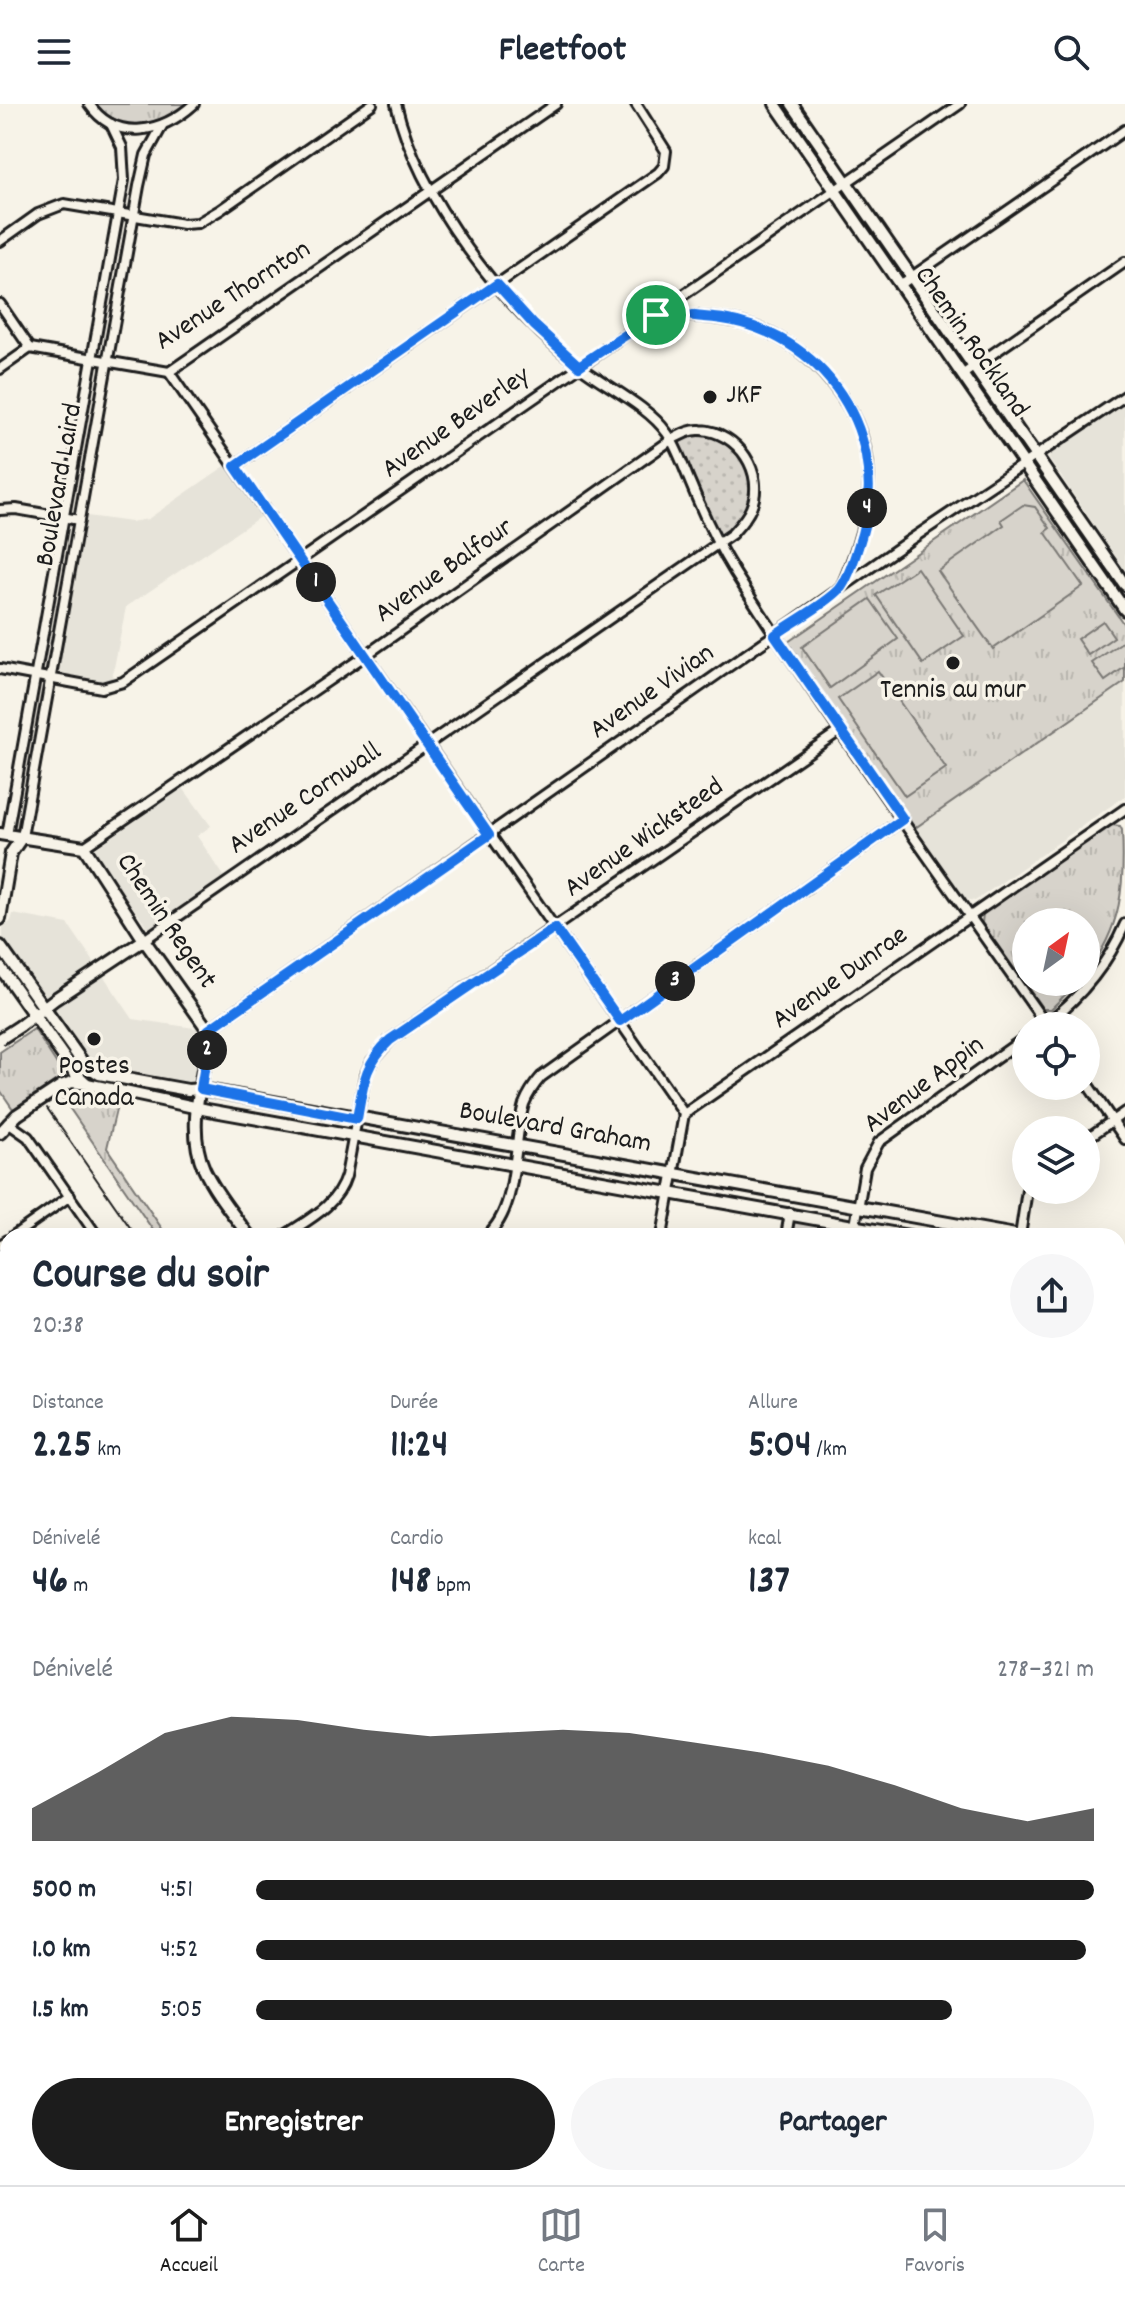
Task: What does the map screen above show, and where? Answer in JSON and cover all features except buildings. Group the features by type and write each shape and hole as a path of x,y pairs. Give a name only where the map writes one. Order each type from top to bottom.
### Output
{"street":[{"name":"Boulevard Laird","path":"11,853 3,834 35,676 119,212 125,162 111,124 89,104"},
{"name":"Boulevard Laird","path":"0,919 11,853 22,837 143,164 162,126 194,104"},
{"path":"0,241 38,214 64,204 183,224 205,220 372,104"},
{"path":"396,104 408,142 432,191 497,284 534,325 579,366 655,421 671,440 717,544 775,635 1036,1012"},
{"name":"Avenue Thornton","path":"30,348 169,372 556,104"},
{"path":"235,466 658,173 667,158 663,142 636,104"},
{"name":"Chemin Rockland","path":"775,104 1125,610"},
{"name":"Chemin Rockland","path":"792,104 1125,585"},
{"name":"Avenue Beverley","path":"0,669 102,688 123,682 960,104"},
{"path":"111,124 140,130 162,126"},
{"path":"900,285 1125,130"},
{"path":"962,375 1125,262"},
{"path":"0,304 30,348 0,369"},
{"path":"656,315 714,318 744,323 767,332 789,343 815,364 849,405 865,446 869,497 857,550 841,588"},
{"path":"169,372 684,1114 663,1228"},
{"name":"Avenue Vivian","path":"208,1030 841,588 1125,396"},
{"name":"Avenue Cornwall","path":"0,1039 732,534 752,507 755,491 750,464 733,442 713,433 687,431 671,440"},
{"name":"Avenue Balfour","path":"84,847 366,655 671,440"},
{"path":"0,510 16,509 79,520"},
{"name":"Avenue Wicksteed","path":"295,1228 334,1201 340,1192 365,1076 378,1051 390,1040 841,730"},
{"name":"Avenue Dunrae","path":"684,1114 1125,811"},
{"path":"494,1228 502,1219 524,1105 541,1077 903,819"},
{"name":"Chemin Regent","path":"3,834 84,847 144,940 208,1030 196,1143 204,1169 244,1228"},
{"path":"1061,1012 1095,977 1125,924"},
{"path":"0,946 75,1073 87,1084"},
{"path":"0,967 83,1063 61,1086 13,1119 0,1133"},
{"name":"Avenue Appin","path":"855,1226 865,1168 879,1142 1012,1047"},
{"name":"Boulevard Graham","path":"83,1063 99,1074 188,1090 201,1089 974,1228"},
{"path":"61,1086 72,1082 87,1084"},
{"name":"Boulevard Graham","path":"87,1084 198,1107 866,1228"},
{"path":"1098,1100 1125,1139"},
{"path":"1100,1130 1125,1112"},
{"path":"13,1119 92,1228"},
{"path":"24,1228 70,1196"},
{"path":"1021,1228 1025,1204"},
{"path":"787,1228 790,1213"}],"shaded area":[{"path":"1125,404 1125,570 1049,459 1050,454"},
{"path":"225,466 261,516 126,607 110,688 50,679 79,520 87,516 131,522 148,519"},
{"path":"1125,682 1125,796 975,901 964,899 915,828"},
{"path":"183,788 211,826 197,836 228,882 149,929 92,851"},
{"path":"13,914 68,924 133,1019 208,1030 201,1089 99,1073 85,1063 3,944 3,928 11,921"}],"green space":[{"path":"95,104 186,104 159,120 143,124 111,124"},
{"path":"687,431 713,433 743,452 755,491 743,522 717,544 671,440"},
{"path":"1036,467 1125,593 1125,602 1034,469"},
{"path":"1023,480 1125,626 1125,682 915,828 788,642"},
{"path":"1023,505 1035,507 1050,528 1045,532 1083,586 993,649 938,571 1004,525 1001,520"},
{"path":"917,568 964,636 923,664 876,595"},
{"path":"870,599 898,639 830,688 802,647"},
{"path":"1103,621 1114,637 1088,655 1077,639"},
{"path":"1122,642 1125,646 1125,667 1105,681 1092,663"},
{"path":"878,671 946,768 905,796 838,699"},
{"path":"1111,825 1120,826 1123,869 1119,905 1100,952 1100,908 1012,908 1012,965 982,923 983,913"},
{"path":"1034,996 1064,996 1051,1009 1043,1009"},
{"path":"34,1029 64,1075 13,1109 0,1090 0,1052"},
{"path":"76,1093 118,1101 107,1148 162,1228 152,1228 62,1097"},
{"path":"790,1213 868,1228 787,1228"}],"tram line":[{"path":"47,1108 130,1228"}],"place":[{"name":"JKF","path":"710,397"},
{"name":"Tennis au mur","path":"953,663"},
{"name":"Postes Canada","path":"94,1039"}],"route":[{"path":"497,284 534,325 579,366 656,315 714,318 744,323 767,332 789,343 815,364 849,405 865,446 869,474 865,525 857,550 841,588 775,635 903,819 620,1021 555,928 378,1051 365,1076 357,1119 201,1089 208,1030 489,835 235,466 497,284"}]}
